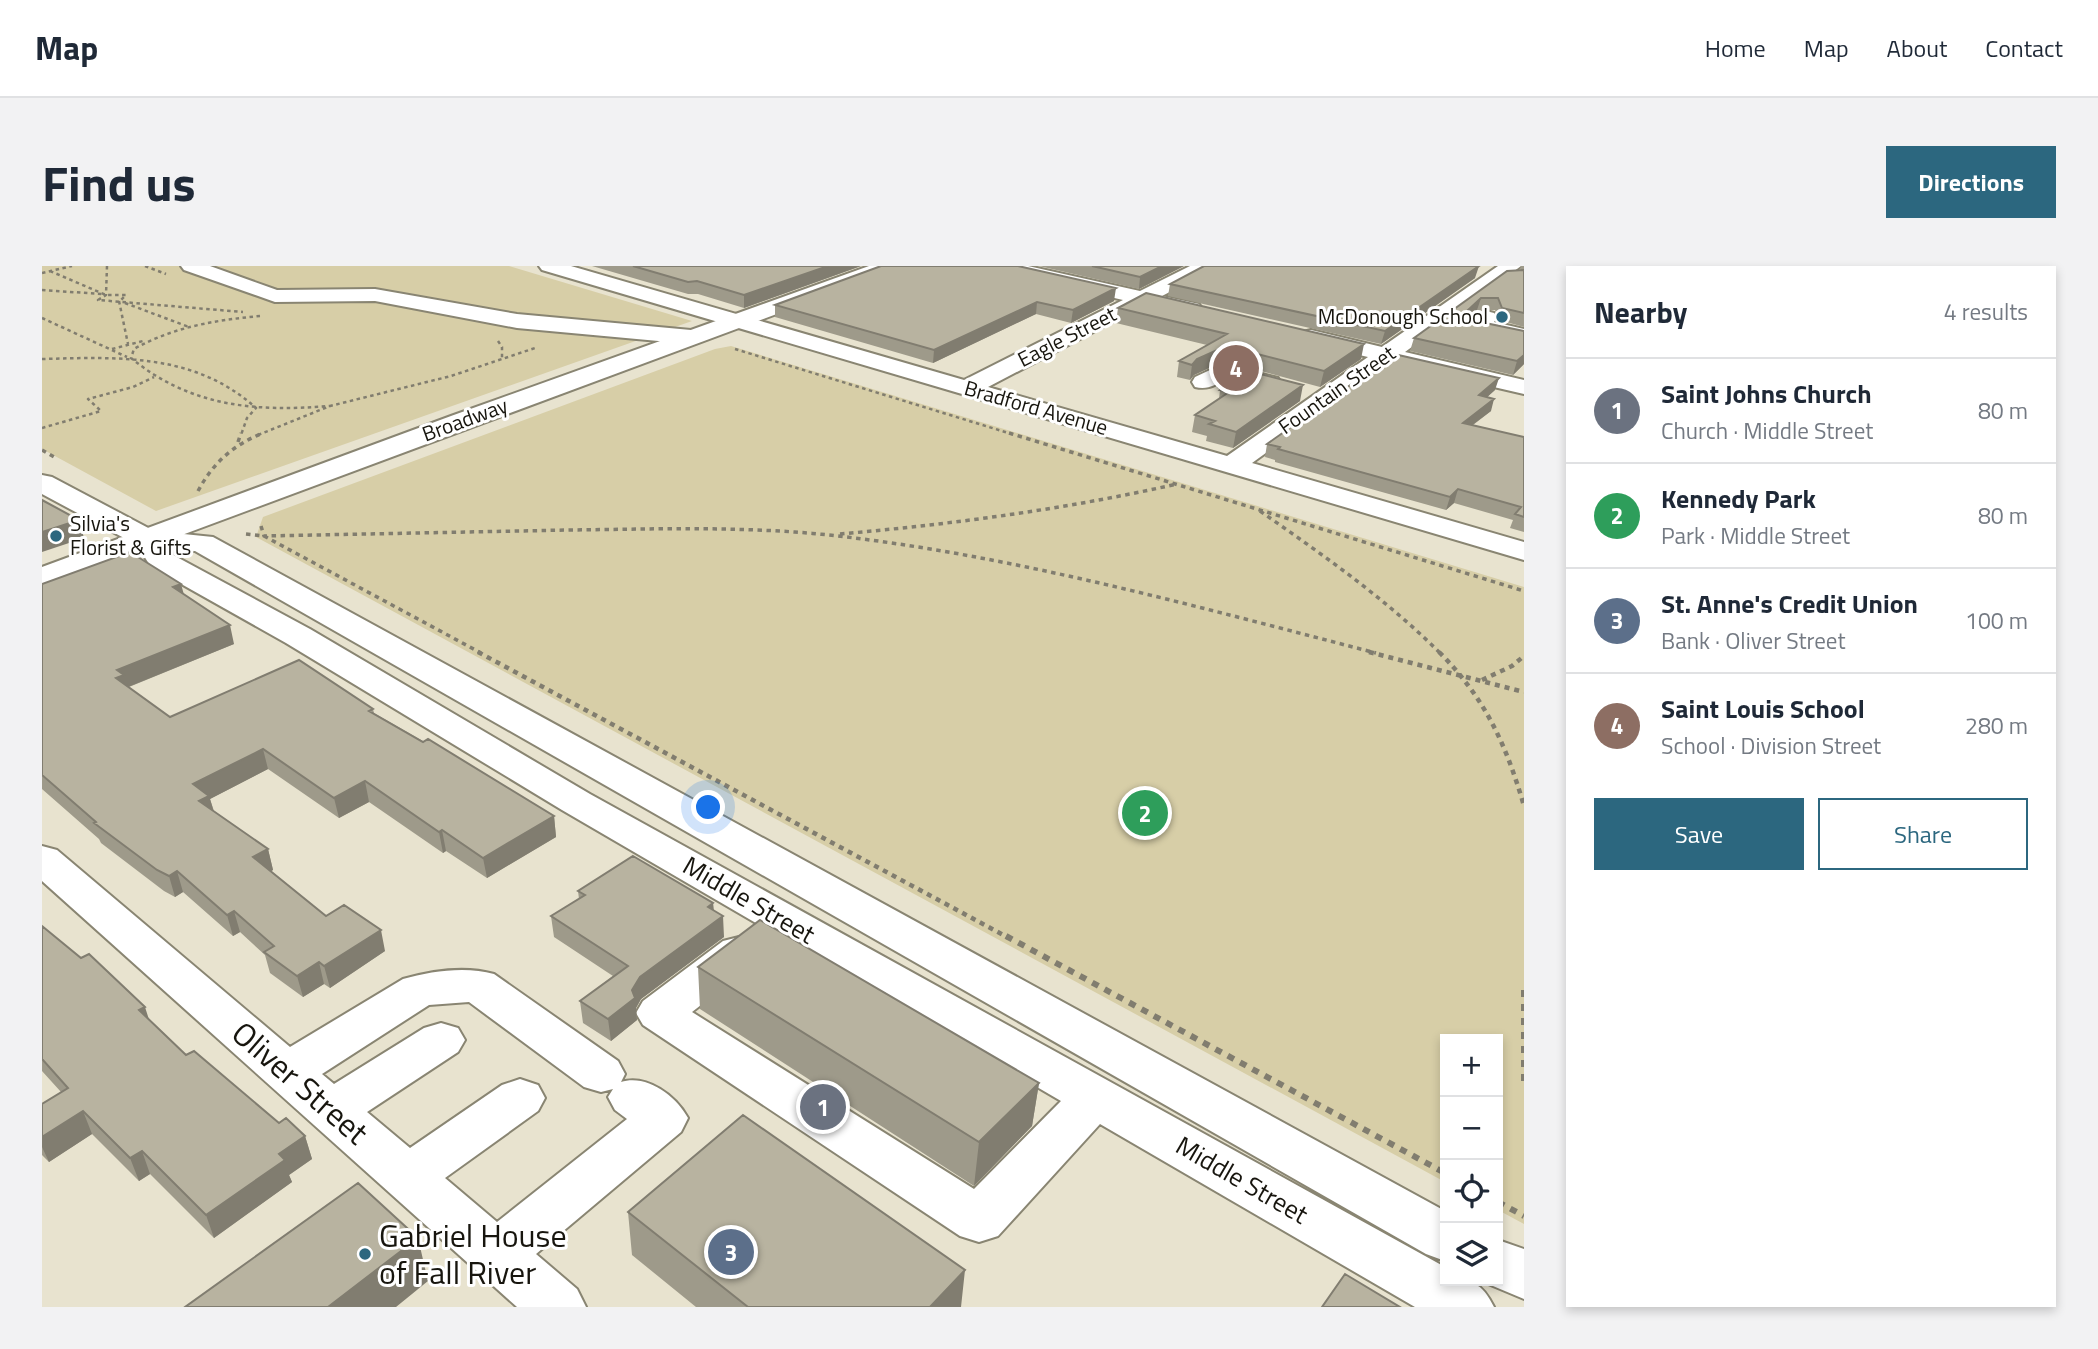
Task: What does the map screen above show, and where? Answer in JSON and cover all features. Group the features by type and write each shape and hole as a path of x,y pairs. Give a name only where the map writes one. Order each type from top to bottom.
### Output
{"street":[{"path":"191,266 275,296 375,296 403,289 468,313 551,325 691,337"},
{"name":"Broadway","path":"42,578 888,266"},
{"path":"1001,266 1216,315"},
{"name":"Eagle Street","path":"967,388 1205,266"},
{"name":"Bradford Avenue","path":"570,268 967,388 1524,551"},
{"path":"1495,270 1524,279"},
{"name":"Fountain Street","path":"1231,465 1386,355 1495,270"},
{"path":"468,313 504,299"},
{"path":"1486,318 1476,325 1524,336"},
{"path":"738,320 754,340 1524,570"},
{"path":"1293,333 1524,387"},
{"path":"1204,382 1223,371 1325,398"},
{"name":"Middle Street","path":"42,483 165,532 162,561 298,636 576,802 1465,1307"},
{"path":"165,532 202,543 1440,1235"},
{"path":"287,592 298,636"},
{"name":"Oliver Street","path":"42,859 557,1307"},
{"path":"782,919 659,1013 979,1220 1096,1096"},
{"path":"288,1072 419,990 478,985 615,1090 496,1255"},
{"path":"331,1110 441,1040"},
{"path":"407,1177 520,1098"},
{"path":"1503,1265 1524,1275"}],"path":[{"path":"42,273 72,266"},
{"path":"106,295 107,266"},
{"path":"50,271 106,295"},
{"path":"42,290 126,295 119,301"},
{"path":"106,295 98,300 246,312 111,349"},
{"path":"119,301 190,327"},
{"path":"119,301 128,345"},
{"path":"131,358 134,349 145,342 190,327 270,315"},
{"path":"42,318 131,358 208,376 240,392 256,408"},
{"path":"497,340 502,347 502,358"},
{"path":"42,359 131,358 153,377 198,397 272,410 330,405 451,376 542,347"},
{"path":"808,370 1524,591"},
{"path":"42,428 101,411 88,399 133,387 153,377"},
{"path":"238,443 330,405"},
{"path":"198,492 204,480 238,443 247,418 256,408"},
{"path":"42,450 66,463"},
{"path":"829,535 923,528 1020,516 1087,505 1178,484"},
{"path":"1256,508 1391,608 1459,675 1494,722 1514,770 1524,806"},
{"path":"165,532 264,536 648,529 753,530 829,535 934,550 1091,582 1199,607 1524,692"},
{"path":"264,536 1440,1170"},
{"path":"1481,681 1512,666 1524,656"},
{"path":"1524,990 1524,1086"},
{"path":"1503,1205 1524,1216"}],"shaded area":[{"path":"42,266 509,266 692,321 156,511 42,449"},
{"path":"731,346 1524,587 1524,1224 1503,1213 1503,1034 1440,1034 1440,1179 256,537 263,517 715,349"}],"building":[{"path":"633,266 828,266 744,295"},
{"path":"881,266 1018,266 1116,288 1073,310 1037,302 934,350 775,305"},
{"path":"1092,266 1162,266 1140,277"},
{"path":"1204,266 1479,266 1385,331 1170,284"},
{"path":"1524,270 1524,313 1502,308 1498,298 1481,298 1466,312 1471,320 1524,331 1524,355 1517,361 1414,338 1507,271"},
{"path":"1146,293 1364,344 1324,371 1226,346 1197,359 1192,365 1179,361 1227,334 1118,308"},
{"path":"1394,354 1499,378 1479,395 1494,399 1463,423 1524,437 1524,517 1515,514 1521,507 1458,489 1450,497 1267,444"},
{"path":"1229,366 1303,385 1236,432 1209,424 1215,421 1195,415 1229,392 1220,390 1240,377 1220,372"},
{"path":"42,500 79,520 42,532"},
{"path":"130,552 181,584 173,587 230,625 117,670 124,675 116,678 170,717 299,660 373,709 369,711 423,742 428,739 554,816 483,858 442,830 439,832 365,781 334,798 263,749 193,784 209,796 199,801 268,849 253,857 326,916 344,905 381,930 324,966 319,962 297,976 264,952 274,946 234,911 227,915 177,871 169,876 157,870 94,823 96,822 42,775 42,584"},
{"path":"633,856 713,903 708,907 723,916 640,977 632,990 635,998 608,1019 580,1001 628,966 551,916 585,895 578,891"},
{"path":"760,920 1039,1083 979,1142 698,967"},
{"path":"42,926 81,958 89,954 145,1007 139,1010 186,1055 194,1051 279,1123 286,1118 305,1136 279,1154 285,1160 206,1215 142,1151 130,1158 83,1111 42,1137 42,1104 68,1088 42,1059"},
{"path":"743,1115 965,1270 930,1307 748,1307 628,1212"},
{"path":"358,1183 418,1238 328,1307 185,1307"},
{"path":"1345,1274 1400,1307 1322,1307"}],"place":[{"name":"McDonough School","path":"1502,317"},
{"name":"Saint Louis School","path":"1236,368"},
{"name":"Silvia's Florist & Gifts","path":"56,536"},
{"name":"Kennedy Park","path":"1145,813"},
{"name":"Saint Johns Church","path":"823,1107"},
{"name":"St. Anne's Credit Union","path":"731,1252"},
{"name":"Gabriel House of Fall River","path":"365,1254"}]}
